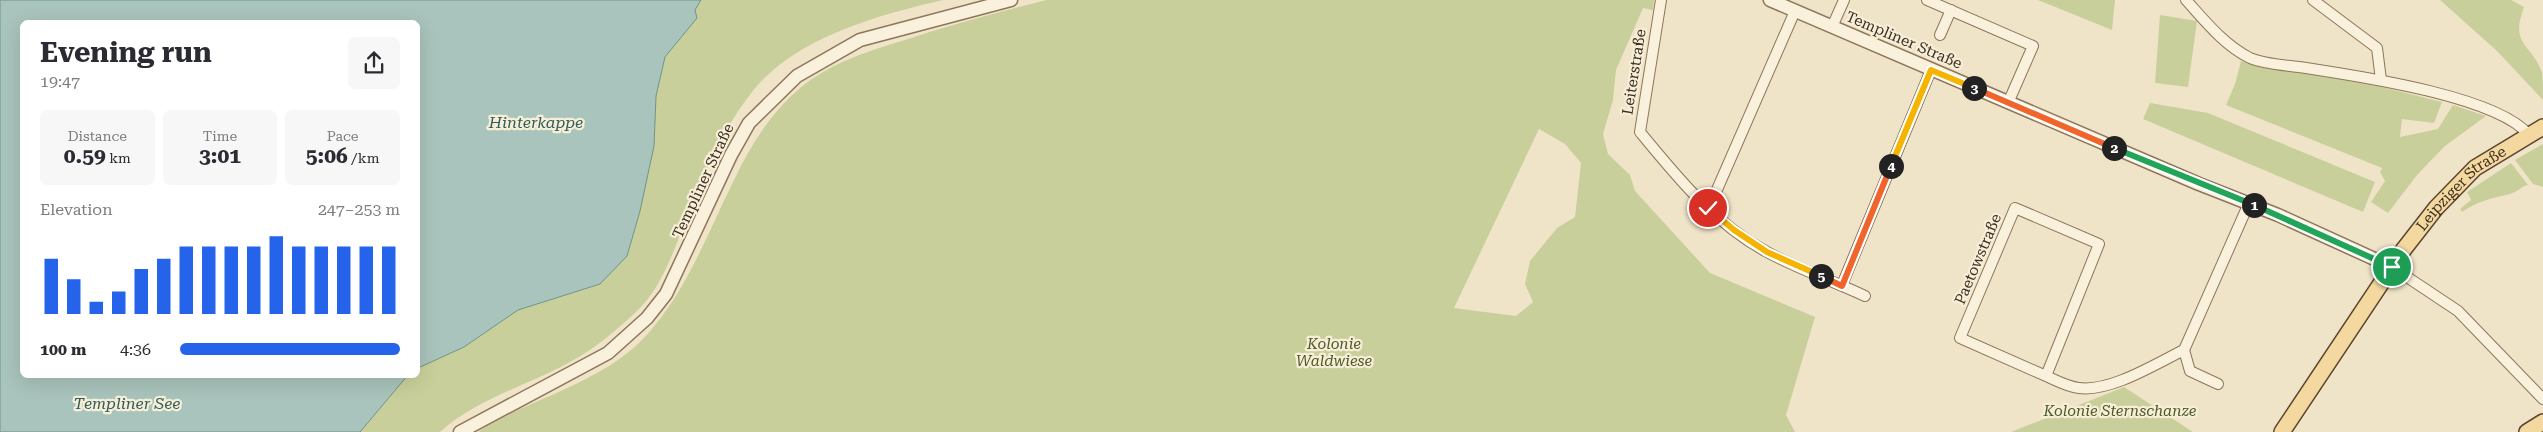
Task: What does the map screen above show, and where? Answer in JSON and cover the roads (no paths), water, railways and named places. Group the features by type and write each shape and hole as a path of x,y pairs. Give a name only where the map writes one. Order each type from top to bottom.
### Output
{"main road":[{"name":"Leipziger Straße","path":"2282,432 2424,222 2466,175 2543,127"},
{"path":"2527,432 2543,422"}],"street":[{"name":"Templiner Straße","path":"460,432 608,353 648,318 666,294 684,260 731,155 749,123 797,76 860,40 1012,0"},
{"name":"Leiterstraße","path":"1661,0 1640,132 1679,179 1708,208 1734,230 1767,252 1865,296"},
{"name":"Templiner Straße","path":"1770,0 2008,103 2249,203 2392,267 2458,311 2543,399"},
{"path":"1832,27 1844,0"},
{"path":"1927,0 2033,46 2008,103"},
{"path":"2186,0 2227,44 2252,59 2381,80 2453,98 2501,114 2521,125 2529,135"},
{"path":"2313,0 2377,48 2381,80"},
{"path":"1940,35 1951,10"},
{"path":"1708,208 1795,11"},
{"path":"1842,286 1931,70"},
{"path":"2218,384 2190,371 2184,350 2249,203"},
{"name":"Paetowstraße","path":"2046,376 2099,244 2015,208 1960,338 2046,376 2079,388 2096,388 2122,380 2184,350"}],"water":[{"name":"Hinterkappe","path":"0,0 701,0 695,10 697,18 665,57 656,96 654,146 640,211 627,256 600,284 518,310 464,347 420,367 420,20 20,20 20,378 405,378 360,432 0,432"}],"park label":[{"name":"Kolonie Waldwiese","path":"1334,352"},
{"name":"Kolonie Sternschanze","path":"2120,411"}],"water label":[{"name":"Templiner See","path":"127,403"}]}
